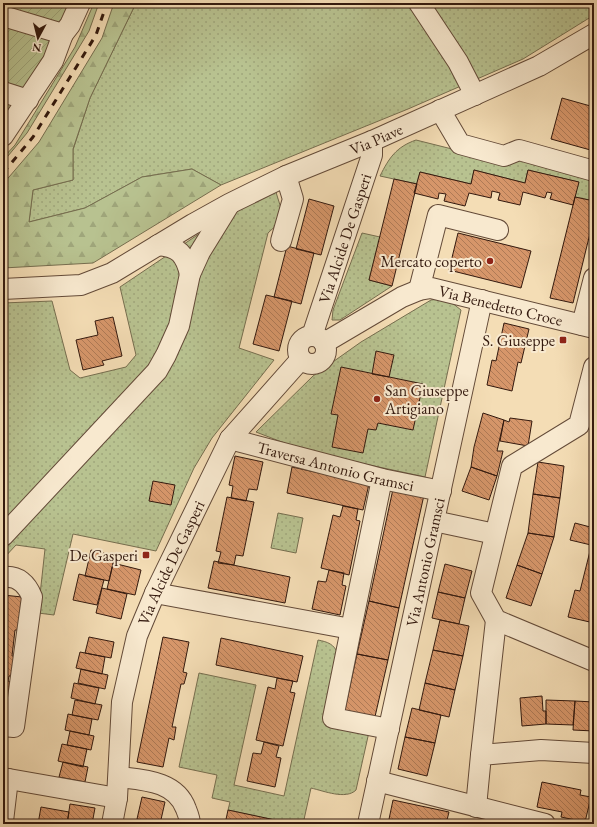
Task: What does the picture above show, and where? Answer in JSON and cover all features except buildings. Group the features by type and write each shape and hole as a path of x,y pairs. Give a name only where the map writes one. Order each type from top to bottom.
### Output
{"street":[{"path":"3,136 53,60 63,34 70,25 80,3"},
{"path":"419,3 458,62 475,95"},
{"path":"3,16 63,34"},
{"name":"Via Piave","path":"3,289 81,285 112,273 229,204 286,176 372,141 539,66 594,34"},
{"path":"3,92 28,100"},
{"path":"440,110 460,144 504,156 519,150 594,171"},
{"name":"Via Alcide De Gasperi","path":"318,339 372,154 372,141"},
{"path":"282,241 293,199 286,176"},
{"path":"193,262 229,204"},
{"path":"419,290 438,215 498,230"},
{"path":"3,536 157,371 179,326 193,262 193,224"},
{"path":"158,245 170,246 193,262"},
{"path":"588,326 594,278"},
{"name":"Via Benedetto Croce","path":"301,359 298,351 298,344 307,336 318,339 419,290 431,288 588,326"},
{"name":"Via Antonio Gramsci","path":"368,824 482,300"},
{"name":"Via Alcide De Gasperi","path":"112,824 119,777 122,702 137,636 155,593 230,439 301,359"},
{"path":"476,807 496,620 481,593 512,466 579,425 594,367"},
{"name":"Traversa Antonio Gramsci","path":"230,439 382,479 441,491"},
{"path":"382,479 334,718 389,729"},
{"path":"434,521 495,534"},
{"path":"3,577 10,576 18,579 28,588 32,597 14,727 3,726"},
{"path":"155,593 351,629"},
{"path":"496,620 594,661"},
{"path":"481,755 541,750 594,753"},
{"path":"119,777 149,781 173,790 184,804 190,824"},
{"path":"3,821 6,779 117,798"},
{"path":"378,781 545,824"}],"green space":[{"path":"3,3 71,3 57,26 51,45 3,120"},
{"path":"94,3 99,3 89,31 27,133 3,162 3,158 15,145 75,47"},
{"path":"114,3 136,3 90,98 73,149 73,180 33,190 29,222 85,208 142,177 192,169 221,185 93,263 3,268 3,184 39,142 102,38"},
{"path":"136,3 594,3 594,15 523,59 408,109 221,185 192,169 142,177 85,208 29,222 33,190 73,180 73,150 90,98"},
{"path":"416,140 512,164 516,157 594,176 594,201 575,197 578,182 528,170 525,183 474,170 471,184 420,172 417,184 380,176 398,150"},
{"path":"275,189 284,218 268,233 239,348 274,360 212,438 194,468 156,551 73,534 54,615 38,613 45,549 16,545 3,559 3,303 52,301 70,370 80,378 126,367 136,355 120,287 251,199"},
{"path":"362,233 380,237 369,280 392,286 340,320 332,320 333,310"},
{"path":"441,299 451,302 461,310 425,477 305,451 256,432 313,376 361,342 431,300"},
{"path":"278,513 303,518 296,553 271,548"},
{"path":"318,640 330,644 335,648 338,654 326,724 369,732 356,790 352,793 341,795 311,788 303,824 292,824 228,810 230,802 212,798 217,775 179,767 199,673 256,685 234,785 284,796"}],"railway":[{"path":"3,173 33,137 96,35 107,3"}],"place":[{"name":"Mercato coperto","path":"490,261"},
{"name":"S. Giuseppe","path":"563,340"},
{"name":"San Giuseppe Artigiano","path":"377,399"},
{"name":"De Gasperi","path":"146,555"}]}
